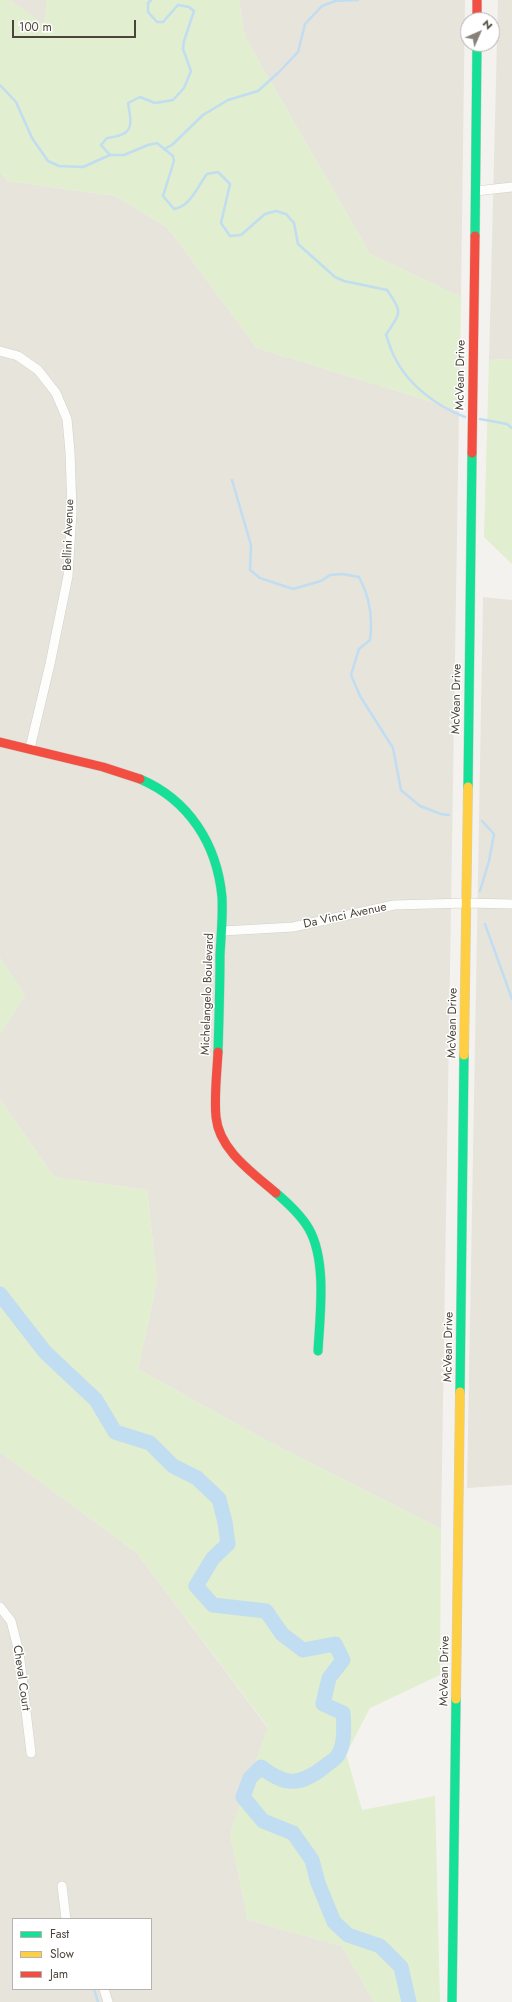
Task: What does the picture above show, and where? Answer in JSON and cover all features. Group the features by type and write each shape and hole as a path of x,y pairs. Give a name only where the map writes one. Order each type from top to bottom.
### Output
{"main road":[{"path":"477,0 477,12"},
{"name":"McVean Drive","path":"452,2002 477,52"},
{"name":"Michelangelo Boulevard","path":"0,742 30,748 140,779 169,794 188,813 206,837 216,860 221,878 223,931 216,1082 216,1118 227,1146 245,1166 303,1219 312,1239 318,1259 321,1294 318,1351"}],"street":[{"path":"476,191 512,187"},
{"name":"Bellini Avenue","path":"0,351 18,356 38,370 56,393 67,419 70,452 72,511 68,576 50,664 30,748"},
{"name":"Da Vinci Avenue","path":"223,931 293,927 394,905 467,903 512,904"},
{"name":"Cheval Court","path":"0,1607 11,1621 19,1652 31,1753"},
{"path":"62,1886 66,1918"},
{"path":"104,1990 108,2002"}],"shaded area":[{"path":"10,0 47,0 44,25"},
{"path":"239,0 465,0 465,12 460,12 460,52 464,52 461,297 370,254 245,37"},
{"path":"498,0 512,0 512,359 489,360 497,52 500,52 500,12 498,12"},
{"path":"0,172 8,181 116,196 168,228 257,348 459,410 441,1529 260,1437 138,1369 157,1281 147,1190 54,1177 0,1099 0,1034 25,995 0,958"},
{"path":"483,597 512,600 512,1485 467,1488"},
{"path":"0,1452 137,1553 268,1728 230,1834 248,1920 342,1946 374,2002 0,2002"}],"green space":[{"path":"0,0 10,0 44,24 47,0 239,0 245,37 370,254 461,297 459,410 257,348 168,228 116,196 8,181 0,172"},
{"path":"512,359 512,564 484,537 489,360"},
{"path":"0,958 25,995 0,1034"},
{"path":"0,1099 54,1177 147,1190 157,1281 138,1369 260,1437 441,1529 440,1675 370,1708 346,1754 362,1810 435,1796 440,2002 374,2002 342,1946 248,1920 230,1834 268,1727 137,1553 0,1452"}],"waterway":[{"path":"110,155 101,145 107,138 116,137 127,132 130,123 128,103 140,97 155,103 173,100 184,88 191,71 183,49 184,41 194,11 189,7 178,5 163,22 157,22 148,12 148,3 151,0"},
{"path":"164,149 172,145 203,115 228,100 258,91 278,73 298,52 305,24 322,6 335,1 358,0"},
{"path":"0,85 16,102 32,138 48,161 59,166 83,167 110,155 124,155 157,143 173,156 174,161 163,196 174,209 180,207 189,200 207,174 218,172 230,184 221,223 230,236 241,235 265,214 276,211 286,214 294,223 298,244 335,277 344,281 387,290 396,304 398,313 386,335 392,353 401,368 416,386 434,401 465,417"},
{"path":"480,419 507,424 512,428"},
{"path":"232,480 251,545 250,570 260,578 293,589 321,581 330,575 342,574 359,577 366,592 370,607 371,632 370,640 359,649 351,675 360,696 393,748 401,790 420,806 441,814 449,815"},
{"path":"480,891 489,861 494,834 482,821"},
{"path":"485,924 512,999"},
{"path":"0,1294 45,1352 96,1400 115,1432 150,1443 173,1466 197,1478 219,1499 225,1522 228,1544 213,1558 196,1586 213,1605 266,1611 282,1634 303,1650 335,1644 343,1660 329,1678 323,1704 343,1713 343,1740 338,1755 315,1773 300,1780 292,1781 278,1778 261,1767 250,1778 243,1797 263,1821 293,1833 312,1860 318,1883 334,1922 348,1935 380,1946 401,1967 409,2002"},
{"path":"94,1990 98,2002"}],"traffic: fast":[{"path":"475,236 477,52"},
{"path":"468,787 472,453"},
{"path":"140,779 173,799 186,812 198,826 214,859 222,897 218,1052"},
{"path":"460,1392 464,1055"},
{"path":"276,1193 302,1219 315,1242 321,1288 318,1351"},
{"path":"452,2002 456,1699"}],"traffic: slow":[{"path":"464,1055 468,787"},
{"path":"456,1699 460,1392"}],"traffic: jam":[{"path":"477,0 477,12"},
{"path":"472,453 475,236"},
{"path":"0,742 103,767 140,779"},
{"path":"218,1052 215,1101 218,1129 223,1140 238,1160 276,1193"}]}
